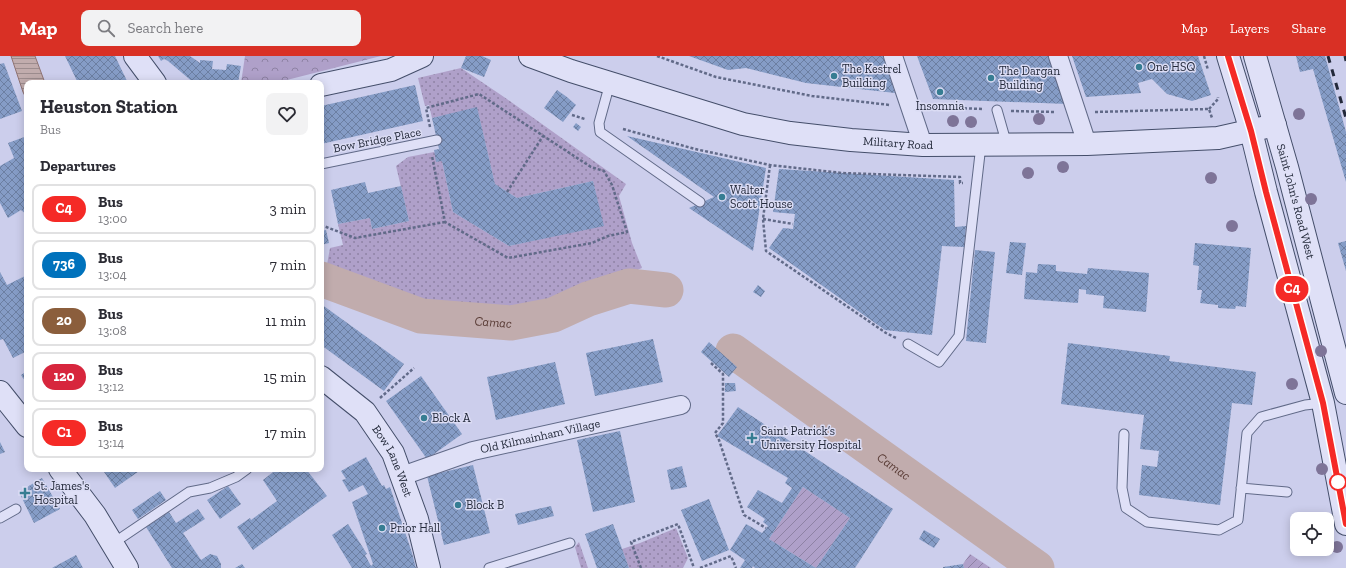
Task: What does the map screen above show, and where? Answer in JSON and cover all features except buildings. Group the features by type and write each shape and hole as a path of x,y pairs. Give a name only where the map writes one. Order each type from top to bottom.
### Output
{"street":[{"path":"135,56 153,80"},
{"name":"Military Road","path":"530,56 610,83 743,124 790,133 851,140 922,144 1087,144 1218,138 1275,125"},
{"path":"893,56 922,144"},
{"path":"1058,56 1087,144"},
{"path":"1228,56 1251,131 1323,403 1346,524"},
{"name":"Saint John's Road West","path":"1255,56 1275,125 1346,393"},
{"path":"324,84 391,70 415,57"},
{"name":"Bow Lane West","path":"324,379 365,412 394,453 417,519 429,568"},
{"path":"0,394 24,422"},
{"name":"Old Kilmainham Village","path":"402,476 473,451 681,405"},
{"path":"62,472 95,516 127,568"}],"lane":[{"path":"610,83 599,123 600,132 700,202"},
{"path":"997,110 1007,145"},
{"name":"Bow Bridge Place","path":"324,163 433,141"},
{"path":"908,344 939,362 959,336 981,145"},
{"path":"1124,434 1122,488 1126,508 1147,522 1219,530 1238,520 1247,433 1261,417 1305,405 1323,403"},
{"path":"112,544 189,492 210,488 236,478 243,472"},
{"path":"1241,488 1287,492"},
{"path":"0,518 16,509"},
{"path":"489,568 570,543"}],"path":[{"path":"657,56 716,77 812,96 910,107 1077,113 1209,109 1218,99"},
{"path":"324,226 355,238 445,222 508,258 592,243 608,236 627,232 612,185 604,171 591,167 479,94 426,108 430,128 423,130"},
{"path":"1209,109 1218,138"},
{"path":"572,116 696,149 770,165 842,173 960,177 960,183 977,184"},
{"path":"507,192 543,136"},
{"path":"433,141 445,222"},
{"path":"770,165 763,219 766,251 886,333 908,344"},
{"path":"763,219 793,224"},
{"path":"711,363 722,374 723,423 715,433 719,440 744,515 766,528"},
{"path":"365,412 414,368"},
{"path":"640,568 631,542 678,524 694,568"},
{"path":"700,568 731,556 736,568"}],"green space":[{"path":"245,56 381,56 287,80 241,80"},
{"path":"461,68 626,184 619,196 632,243 642,268 569,296 481,314 424,307 326,270 330,248 343,245 338,224 370,218 372,229 409,221 396,166 408,157 434,152 442,161 453,212 509,246 603,225 593,181 517,198 495,184 477,108 432,118 429,105 425,106 418,78"},
{"path":"803,487 850,518 816,568 769,539"},
{"path":"676,528 688,558 683,568 629,568 622,549"},
{"path":"579,542 588,568 581,568 575,547"},
{"path":"970,554 991,568 964,568 963,564"}],"shaded area":[{"path":"11,56 35,56 44,80 24,80 24,94"},
{"path":"324,269 398,298 372,314 324,290"}],"waterway":[{"name":"Camac","path":"324,280 421,316 511,323 553,315 588,299 629,286 666,290"},
{"name":"Camac","path":"733,351 1037,568"}],"railway":[{"path":"1328,56 1346,118"},
{"path":"1345,56 1346,61"}],"bus line":[{"name":"C4","path":"1228,56 1251,131 1323,403 1346,524"}],"place":[{"name":"One HSQ","path":"1139,67"},
{"name":"The Kestrel Building","path":"834,76"},
{"name":"The Dargan Building","path":"991,78"},
{"name":"Insomnia","path":"940,92"},
{"name":"Walter Scott House","path":"722,197"},
{"name":"Block A","path":"424,418"},
{"name":"Saint Patrick’s University Hospital","path":"752,438"},
{"name":"St. James's Hospital","path":"25,493"},
{"name":"Block B","path":"458,505"},
{"name":"Prior Hall","path":"382,528"}]}
